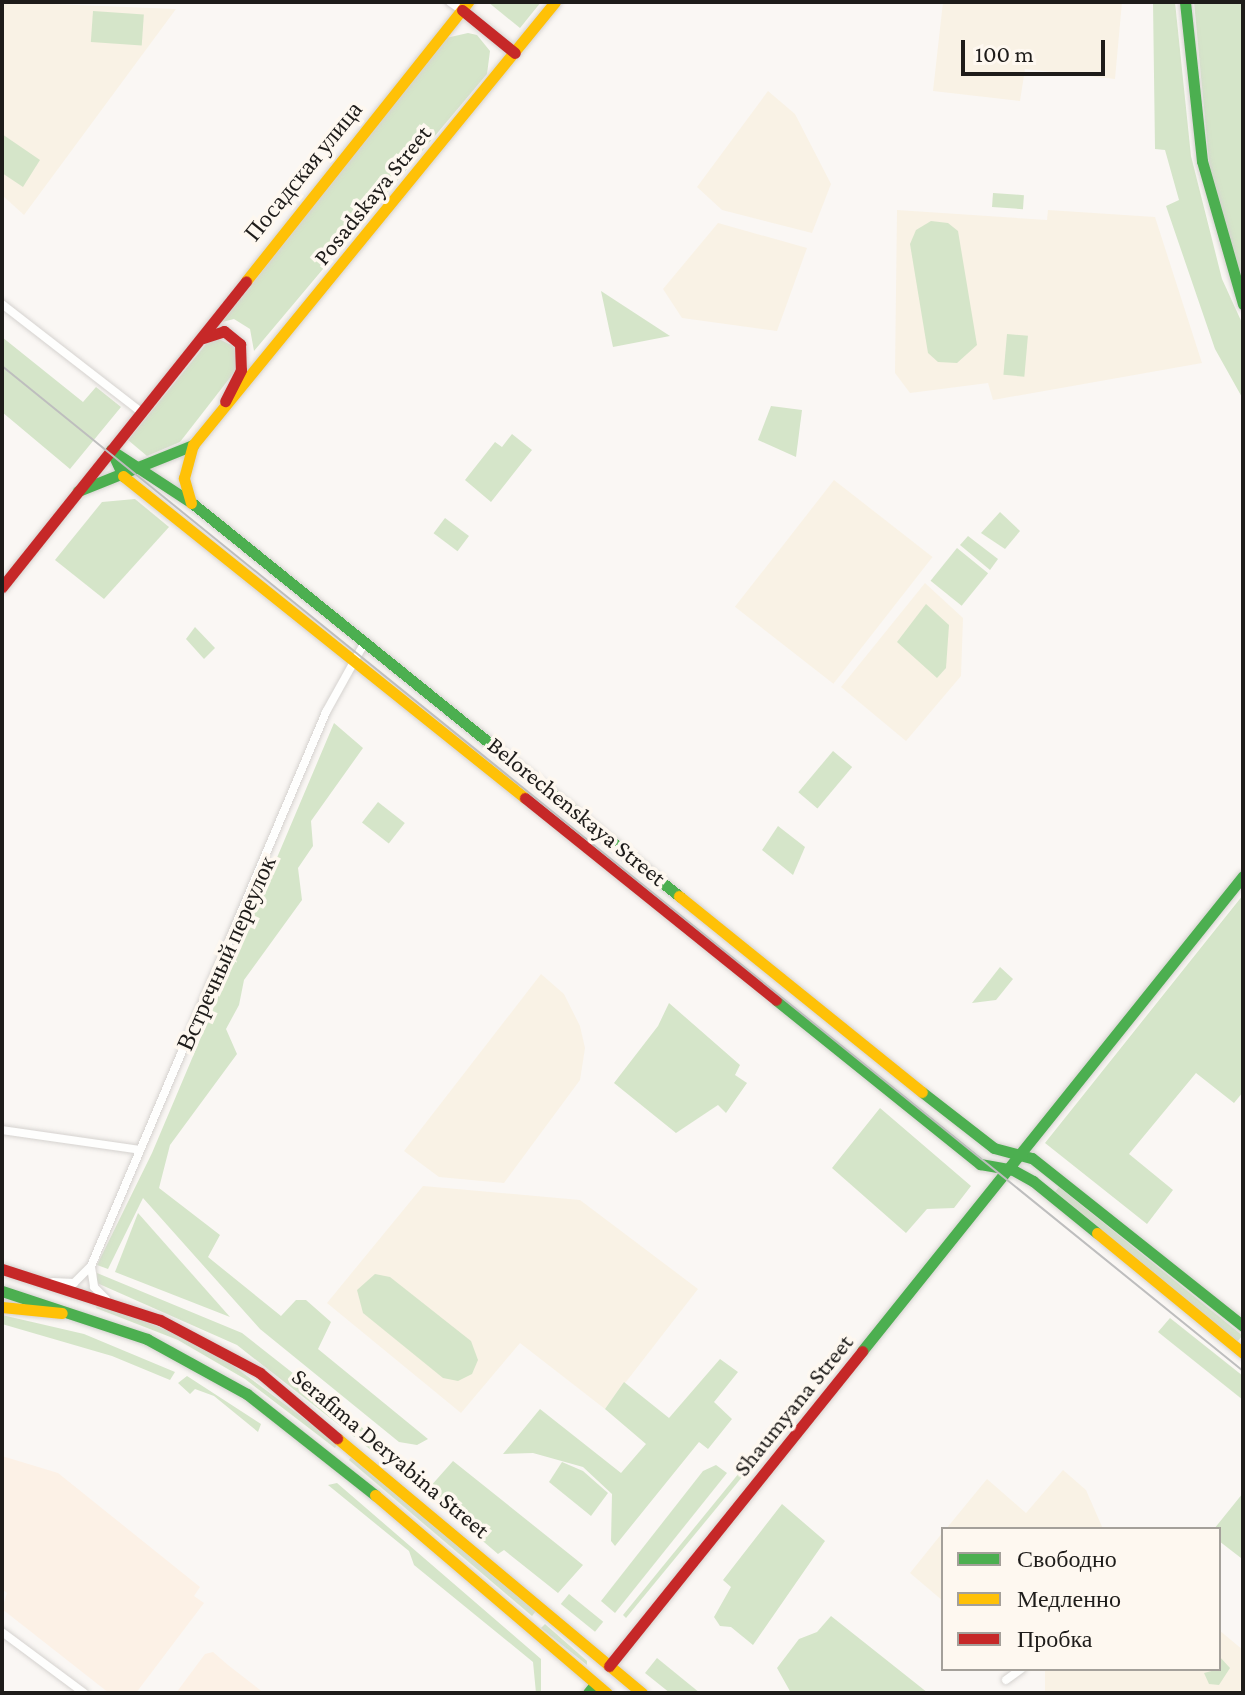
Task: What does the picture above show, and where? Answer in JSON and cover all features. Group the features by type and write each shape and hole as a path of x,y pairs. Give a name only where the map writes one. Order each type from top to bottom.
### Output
{"street":[{"path":"450,2 465,6 515,53"},
{"name":"Posadskaya Street","path":"221,413 555,2"},
{"path":"1185,2 1202,161 1213,214 1243,304"},
{"name":"Посадская улица","path":"111,450 465,6"},
{"path":"2,304 141,412"},
{"name":"Посадская улица","path":"174,369 212,331 236,339 241,370 221,413 193,445"},
{"path":"78,491 123,476 193,445"},
{"path":"192,503 184,478 193,445"},
{"path":"111,450 143,468 192,503"},
{"path":"111,450 123,476"},
{"path":"2,587 111,450"},
{"name":"Belorechenskaya Street","path":"123,476 980,1164 1008,1168 1033,1181 1243,1353"},
{"name":"Belorechenskaya Street","path":"192,503 949,1114 994,1148 1019,1155 1060,1179 1243,1326"},
{"name":"Встречный переулок","path":"91,1266 353,659 365,642"},
{"name":"Shaumyana Street","path":"592,1688 1243,876"},
{"path":"2,1130 140,1150"},
{"path":"51,1282 74,1283 91,1266"},
{"path":"91,1266 94,1287 106,1299"},
{"name":"Serafima Deryabina Street","path":"2,1269 106,1299 212,1343 260,1373 642,1693"},
{"name":"Serafima Deryabina Street","path":"2,1291 75,1314 180,1354 247,1394 335,1461 592,1688 607,1693"},
{"path":"2,1307 75,1314 84,1292"},
{"path":"2,1632 84,1693"},
{"path":"1006,1680 1018,1671"}],"shaded area":[{"path":"2,2 176,9 24,215 2,195"},
{"path":"943,2 1122,2 1115,79 1025,69 1020,101 933,91"},
{"path":"768,91 795,114 831,184 812,233 722,210 697,187"},
{"path":"897,210 1047,220 1048,210 1155,217 1202,363 993,400 988,383 910,393 895,373"},
{"path":"718,223 807,248 777,331 682,318 663,289"},
{"path":"834,480 933,557 833,684 735,607"},
{"path":"925,583 963,618 961,676 906,741 841,687"},
{"path":"541,974 564,994 580,1026 585,1048 580,1080 504,1183 439,1177 404,1151"},
{"path":"423,1186 580,1200 698,1289 605,1409 520,1343 461,1413 327,1303"},
{"path":"2,1456 58,1473 200,1587 194,1596 204,1603 136,1693 109,1693 2,1609 7,1593 2,1589"},
{"path":"1063,1470 1086,1490 1102,1527 948,1527 987,1479 1026,1513"},
{"path":"941,1534 941,1599 910,1573"},
{"path":"1221,1632 1243,1650 1243,1693 1045,1693 1045,1671 1221,1671"},
{"path":"213,1652 264,1693 176,1693 205,1654"}],"green space":[{"path":"488,2 541,2 520,28"},
{"path":"1153,2 1175,2 1191,156 1222,279 1243,325 1243,399 1215,349 1166,206 1179,200 1165,150 1155,149"},
{"path":"1194,2 1243,2 1243,283 1210,172"},
{"path":"93,11 144,15 142,45 91,42"},
{"path":"468,33 477,35 490,51 487,74 254,351 250,329 234,319 222,322 446,38"},
{"path":"2,134 40,160 23,187 2,173"},
{"path":"993,193 1024,195 1023,209 992,207"},
{"path":"931,221 948,223 958,231 977,345 957,363 938,362 928,353 910,244 916,230"},
{"path":"601,291 670,336 613,347"},
{"path":"1007,334 1028,336 1024,377 1003,375"},
{"path":"2,337 83,402 96,387 121,407 70,469 2,412"},
{"path":"217,338 237,348 236,370 180,442 147,456 128,440 207,343"},
{"path":"771,406 802,410 796,457 758,440"},
{"path":"512,434 532,450 491,502 465,480 495,442 502,447"},
{"path":"135,499 169,527 104,599 55,560 102,502"},
{"path":"1000,512 1020,531 1005,549 981,533"},
{"path":"445,518 469,536 458,551 434,533"},
{"path":"968,536 998,559 990,570 960,545"},
{"path":"957,548 988,573 962,606 931,581"},
{"path":"926,604 949,625 946,668 937,678 897,642"},
{"path":"195,627 215,648 204,659 186,639"},
{"path":"334,723 363,748 311,821 313,846 298,868 302,900 244,980 239,1005 226,1029 237,1054 170,1145 159,1188 220,1235 208,1257 281,1316 296,1300 306,1300 331,1322 318,1349 428,1439 417,1445 399,1442 260,1329 143,1198 108,1269 97,1265 152,1153"},
{"path":"833,751 852,767 817,808 798,792"},
{"path":"378,802 405,823 389,843 362,822"},
{"path":"778,826 805,847 793,875 762,850"},
{"path":"1243,895 1243,1092 1234,1103 1196,1073 1129,1154 1173,1190 1147,1224 1045,1143"},
{"path":"1000,967 1013,979 996,1000 972,1003"},
{"path":"669,1003 740,1065 735,1075 747,1083 726,1113 718,1105 676,1133 614,1083 658,1026"},
{"path":"880,1108 971,1186 954,1208 927,1209 906,1233 832,1168"},
{"path":"1059,1187 1242,1336 1237,1342 1054,1193"},
{"path":"138,1213 230,1317 115,1272"},
{"path":"97,1273 242,1333 425,1477 417,1486 237,1345 97,1283"},
{"path":"375,1274 390,1277 471,1341 478,1360 472,1374 458,1381 443,1378 363,1313 357,1290"},
{"path":"98,1303 179,1335 227,1361 338,1444 335,1448 245,1379 178,1340 96,1308"},
{"path":"2,1315 84,1334 175,1372 170,1380 112,1356 2,1324"},
{"path":"1170,1318 1243,1376 1243,1400 1158,1332"},
{"path":"720,1359 738,1372 714,1402 732,1419 708,1449 699,1442 615,1546 611,1541 612,1494 583,1467 533,1453 503,1454 540,1409 621,1473 646,1444 605,1409 624,1382 669,1418"},
{"path":"187,1376 261,1424 258,1432 214,1396 195,1389 190,1394 178,1383"},
{"path":"757,1451 761,1454 626,1618 623,1615"},
{"path":"352,1456 536,1611 532,1616 349,1460"},
{"path":"453,1461 583,1565 558,1593 504,1550 498,1554 429,1495 429,1488"},
{"path":"562,1462 583,1471 608,1493 591,1516 549,1482"},
{"path":"716,1465 727,1473 615,1613 601,1601 703,1471"},
{"path":"337,1483 541,1659 541,1693 536,1693 533,1662 414,1565 409,1551 328,1485"},
{"path":"1243,1493 1241,1558 1221,1543 1221,1527 1216,1527"},
{"path":"782,1504 825,1541 753,1645 731,1627 720,1626 714,1617 731,1587 723,1580"},
{"path":"569,1594 603,1622 595,1632 561,1604"},
{"path":"831,1616 928,1693 791,1693 777,1668 799,1639 817,1632"},
{"path":"545,1624 587,1661 587,1665 541,1628"},
{"path":"657,1658 700,1693 670,1693 645,1673"},
{"path":"1221,1658 1230,1668 1219,1685 1209,1684 1204,1673 1221,1671"}],"tram line":[{"path":"2,366 1243,1371"}],"traffic: fast":[{"path":"1185,2 1202,161 1243,304"},
{"path":"78,491 193,445"},
{"path":"111,450 192,503 679,896"},
{"path":"111,450 123,476"},
{"path":"862,1351 1243,876"},
{"path":"776,1000 980,1164 1013,1170 1033,1181 1097,1233"},
{"path":"922,1092 994,1148 1032,1158 1243,1326"},
{"path":"2,1291 147,1339 247,1394 375,1495"},
{"path":"588,1693 595,1684"}],"traffic: slow":[{"path":"246,281 468,2"},
{"path":"191,503 184,478 193,445 555,2"},
{"path":"123,476 525,798"},
{"path":"679,896 922,1092"},
{"path":"1097,1233 1243,1353"},
{"path":"2,1307 62,1313"},
{"path":"337,1438 642,1693"},
{"path":"375,1495 607,1693"}],"traffic: jam":[{"path":"462,10 515,53"},
{"path":"2,587 246,281"},
{"path":"203,338 224,331 240,344 241,370 225,401"},
{"path":"525,798 776,1000"},
{"path":"2,1269 160,1320 260,1373 337,1438"},
{"path":"609,1666 862,1351"}]}
